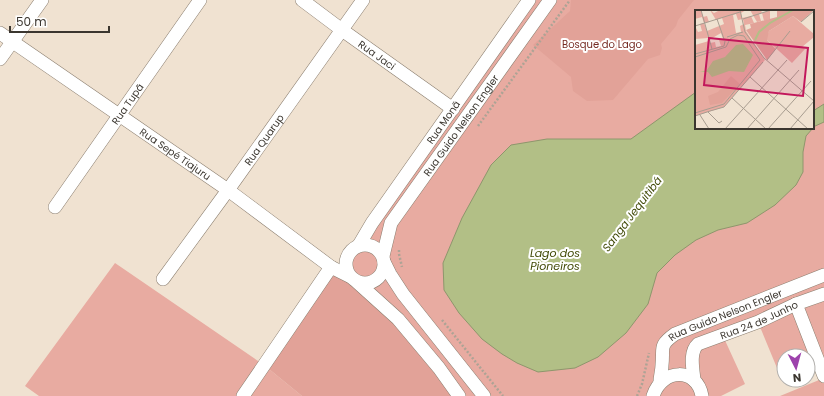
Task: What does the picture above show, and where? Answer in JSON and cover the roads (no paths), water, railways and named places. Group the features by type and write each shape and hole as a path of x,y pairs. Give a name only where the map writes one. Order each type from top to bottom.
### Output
{"street":[{"path":"0,59 42,0"},
{"name":"Rua Tupã","path":"55,207 200,0"},
{"name":"Rua Jaci","path":"302,0 453,109"},
{"name":"Rua Quarup","path":"163,279 363,0"},
{"name":"Rua Monã","path":"359,245 372,223 529,0"},
{"name":"Rua Guido Nelson Engler","path":"383,259 391,223 550,0"},
{"name":"Rua Sepé Tiajuru","path":"0,33 228,190 332,267"},
{"path":"459,396 439,368 398,320 350,274 346,258 353,248 365,244 375,247 403,294 484,396"},
{"path":"243,396 332,267 368,283 374,281 382,273 383,259"},
{"name":"Rua Guido Nelson Engler","path":"660,382 662,347 664,343 675,334 824,275"},
{"name":"Rua 24 de Junho","path":"694,380 694,348 698,344 758,322 796,304 824,294"},
{"path":"796,304 824,376"},
{"path":"653,396 660,382 665,378 677,374 694,380 702,396"}],"water":[{"name":"Lago dos Pioneiros","path":"695,93 695,129 812,129 806,136 803,152 803,172 796,185 775,205 747,223 718,230 696,240 675,255 657,273 648,304 626,333 598,357 575,368 538,372 517,363 482,339 459,313 444,290 443,263 462,218 491,165 511,145 547,139 631,139"},
{"path":"824,104 824,122 814,127 814,110"}],"park label":[{"name":"Bosque do Lago","path":"602,44"}],"water label":[{"name":"Sanga Jequitibá","path":"632,214"}]}
